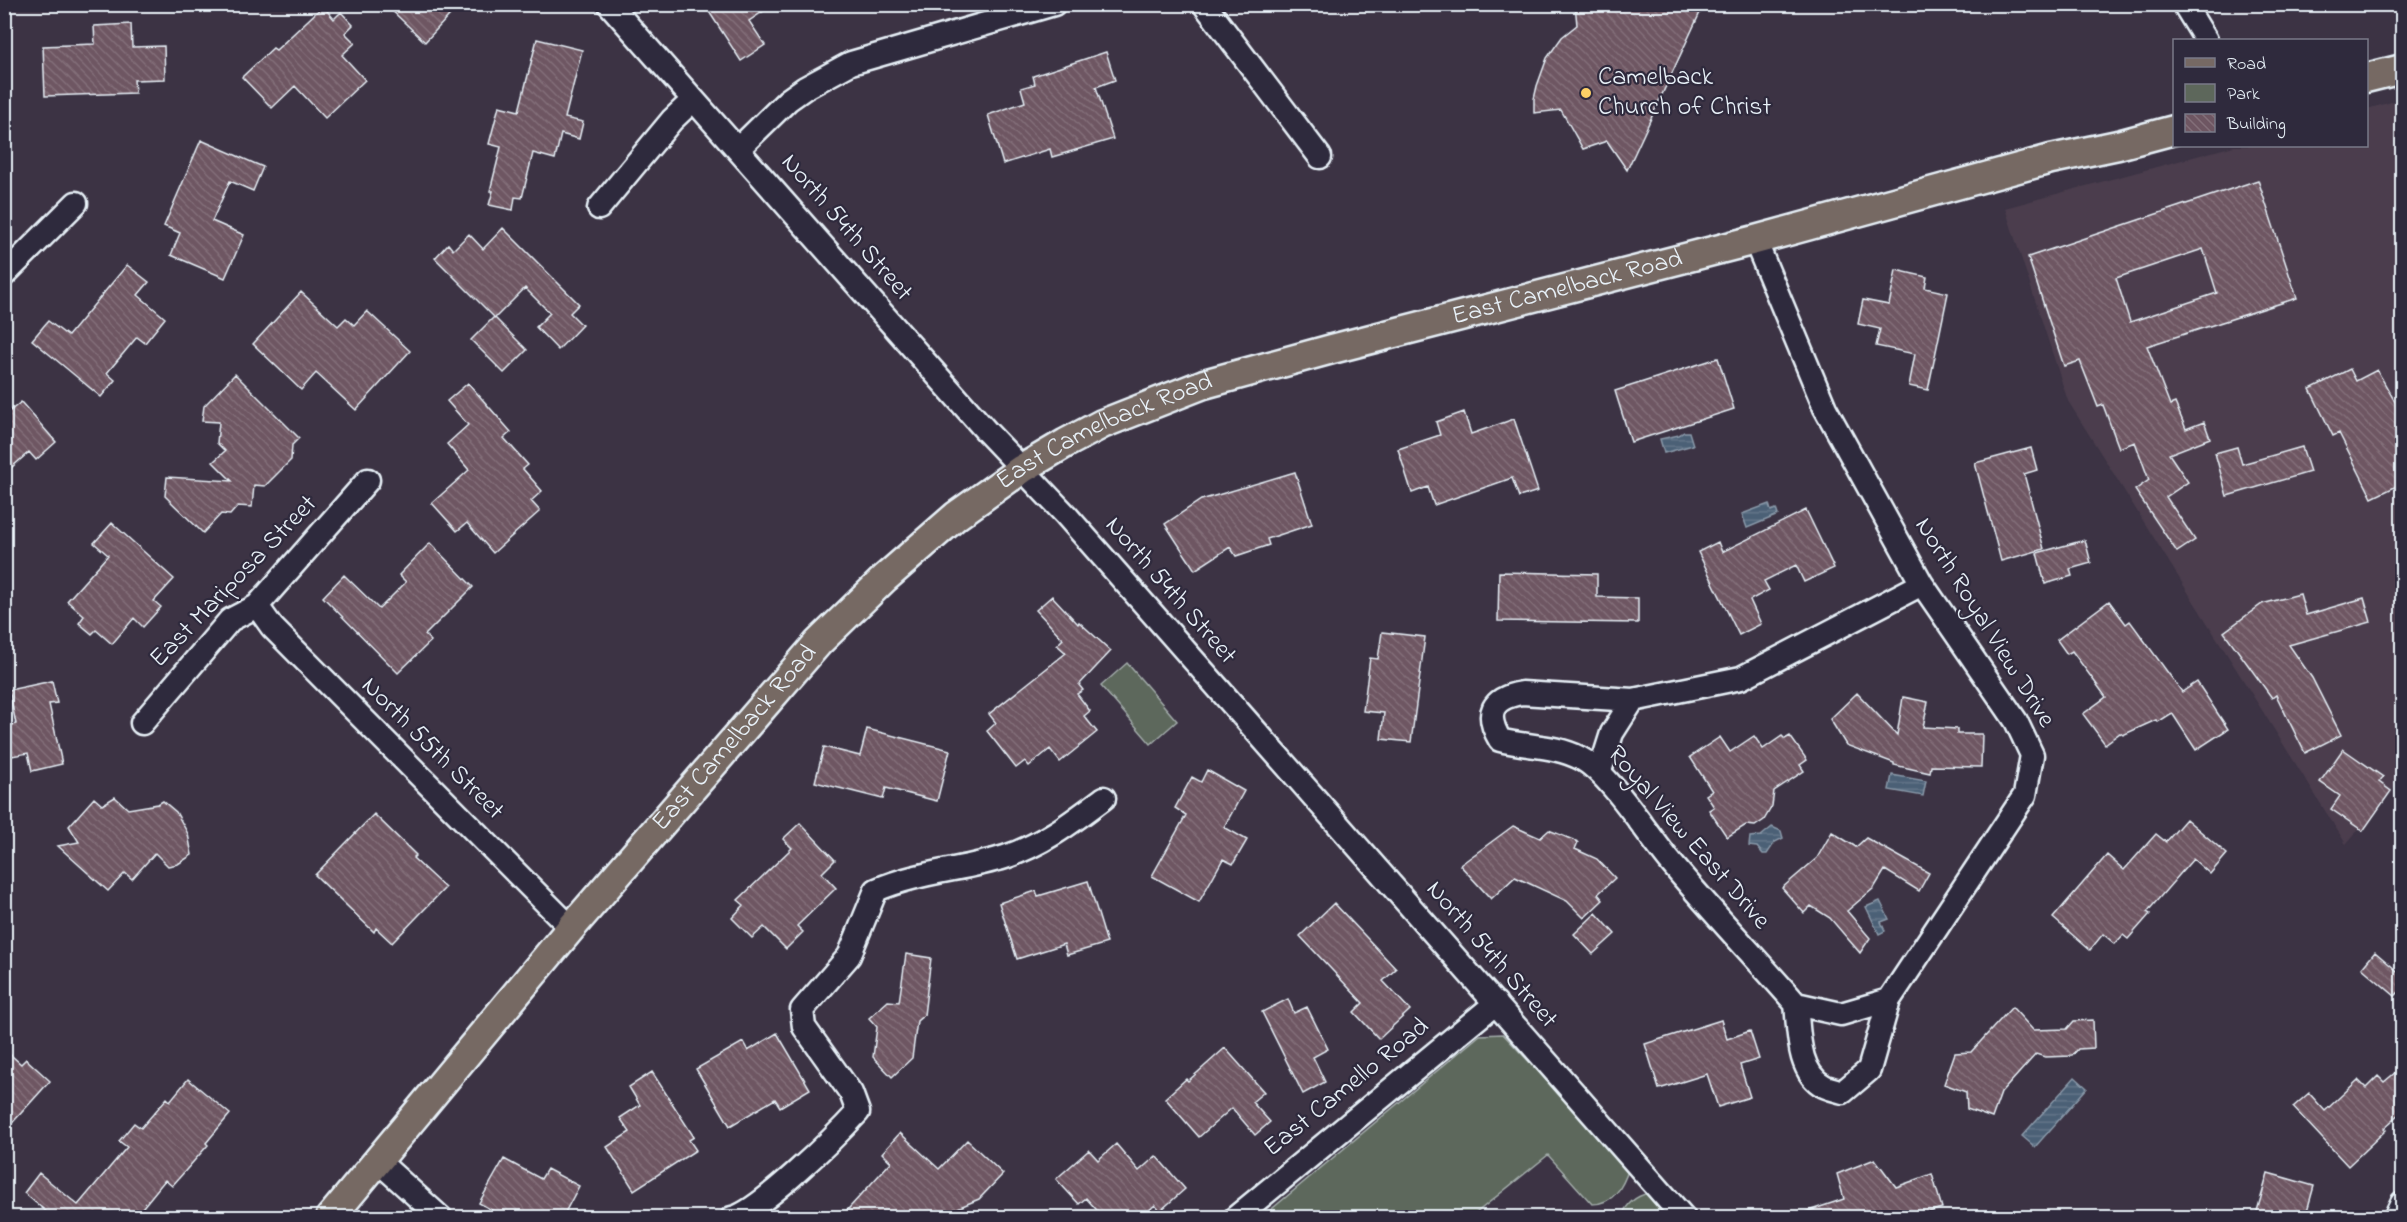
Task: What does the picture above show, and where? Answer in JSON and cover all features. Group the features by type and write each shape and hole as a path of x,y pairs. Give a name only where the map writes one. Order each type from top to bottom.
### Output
{"main road":[{"path":"2368,78 2403,69"},
{"name":"East Camelback Road","path":"330,1218 571,928 818,643 920,546 956,516 1022,469 1066,442 1102,424 1204,384 1755,240 2051,159 2173,131"}],"street":[{"name":"North 54th Street","path":"609,4 1022,469 1066,515 1684,1218"},
{"path":"738,149 788,100 851,63 1054,4"},
{"path":"1204,4 1320,157"},
{"path":"2184,4 2205,39"},
{"path":"599,208 672,120 693,100"},
{"path":"4,275 76,203"},
{"name":"North Royal View Drive","path":"1755,240 1825,408 1922,584 2016,721 2032,755 2025,795 1888,1000 1869,1070 1842,1092 1825,1087 1811,1074 1802,1054 1796,1004"},
{"name":"East Mariposa Street","path":"142,723 231,620 257,606 368,480"},
{"path":"1600,771 1612,733 1633,700 1741,678 1922,584"},
{"name":"North 55th Street","path":"257,606 272,627 571,928"},
{"name":"Royal View East Drive","path":"1633,700 1522,693 1505,696 1493,707 1491,725 1500,740 1520,745 1547,747 1580,757 1600,771 1672,864 1796,1004"},
{"path":"732,1218 760,1204 843,1129 858,1112 851,1093 804,1027 802,1010 849,956 876,890 895,882 1005,857 1047,840 1104,798"},
{"path":"1796,1004 1841,1014 1888,1000"},
{"name":"East Camello Road","path":"1235,1218 1496,1003"},
{"path":"378,1161 441,1218"},
{"path":"2395,1218 2403,1203"}],"shaded area":[{"path":"2402,99 2402,779 2346,844 2068,401 2005,208 2230,147 2368,147 2368,109"}],"green space":[{"path":"1127,663 1177,721 1151,744 1101,686"},
{"path":"1503,1034 1629,1168 1624,1181 1612,1197 1592,1204 1548,1155 1471,1217 1261,1218 1480,1035"},
{"path":"1649,1193 1673,1218 1621,1218 1632,1201"}],"water":[{"path":"1689,432 1693,445 1664,453 1660,439"},
{"path":"1769,504 1771,511 1776,509 1778,515 1747,528 1742,514"},
{"path":"1892,775 1926,781 1923,796 1889,790"},
{"path":"1772,827 1781,831 1783,838 1775,842 1767,854 1763,854 1757,847 1749,846 1750,837 1761,836"},
{"path":"1880,901 1889,919 1881,922 1885,931 1879,934 1866,907"},
{"path":"2075,1077 2087,1088 2035,1147 2022,1136"}],"building":[{"path":"385,4 460,4 425,42"},
{"path":"704,4 774,4 749,21 765,45 741,61"},
{"path":"1575,4 1704,4 1627,170 1607,141 1583,149 1561,110 1534,113 1537,86 1547,58 1562,37 1577,25"},
{"path":"323,6 334,19 341,12 353,25 345,33 355,43 342,55 365,80 325,118 295,86 272,108 242,77 273,48 276,50"},
{"path":"131,24 132,47 164,46 165,79 134,80 135,93 45,96 43,46 95,44 94,26"},
{"path":"537,39 582,50 565,118 583,122 579,139 561,134 555,159 533,153 522,198 515,197 513,210 489,205 493,191 490,191 501,147 489,144 499,106 519,111"},
{"path":"1106,52 1115,80 1096,87 1113,139 1052,157 1050,149 1003,164 988,115 1025,102 1021,88 1035,84 1033,76"},
{"path":"201,140 263,167 253,191 230,181 212,221 244,235 225,278 171,255 180,233 164,226"},
{"path":"2258,180 2297,298 2147,346 2170,405 2175,403 2186,429 2204,422 2210,438 2169,454 2188,482 2166,497 2195,540 2177,552 2135,490 2149,480 2135,442 2119,448 2103,405 2098,407 2080,361 2064,366 2028,257","holes":["2203,249 2217,293 2130,322 2116,278"]},
{"path":"503,228 579,304 570,313 582,325 558,350 536,327 550,313 525,288 495,318 435,258 448,244 453,250 469,234 483,249"},
{"path":"127,265 149,282 138,295 165,318 145,343 137,337 107,373 115,380 101,397 32,340 48,321 68,336"},
{"path":"1896,270 1927,277 1925,288 1948,293 1928,390 1909,386 1915,354 1876,346 1880,329 1858,324 1863,300 1889,305"},
{"path":"301,292 338,326 346,318 354,325 367,311 410,351 356,410 316,373 301,390 253,344"},
{"path":"494,317 527,350 504,373 471,340"},
{"path":"1718,358 1734,409 1631,442 1615,391"},
{"path":"2350,369 2356,381 2377,370 2403,416 2403,483 2372,498 2339,433 2333,436 2310,389"},
{"path":"235,374 299,438 292,445 291,460 265,486 254,485 252,507 238,506 230,515 221,514 203,533 165,496 167,477 232,481 213,462 225,451 217,443 219,422 202,421 204,406"},
{"path":"468,383 511,432 504,438 528,465 523,469 542,491 531,501 540,511 493,553 467,523 457,531 432,503 469,470 447,444 468,425 447,401"},
{"path":"21,402 56,442 36,460 29,452 4,474 4,416"},
{"path":"1464,412 1471,434 1514,419 1538,491 1519,497 1512,478 1434,505 1428,487 1412,493 1398,449 1440,435 1436,422"},
{"path":"2237,447 2242,464 2302,447 2310,472 2227,496 2215,453"},
{"path":"2031,448 2037,470 2024,474 2044,549 2001,561 1975,463"},
{"path":"1295,472 1312,524 1267,539 1269,545 1236,556 1230,547 1195,570 1165,524 1201,500"},
{"path":"1806,510 1834,568 1804,582 1796,565 1764,581 1769,590 1750,600 1761,624 1739,635 1698,552 1718,542 1722,552"},
{"path":"112,523 174,579 154,601 161,607 143,627 134,618 112,644 96,630 92,634 79,623 84,616 67,601 108,555 94,543"},
{"path":"2085,540 2091,563 2070,569 2072,576 2045,584 2037,553"},
{"path":"430,543 473,587 425,635 431,641 398,673 323,597 344,575 379,609 406,582 399,575"},
{"path":"1499,572 1597,574 1597,597 1638,598 1638,623 1498,621"},
{"path":"2300,594 2306,615 2364,598 2371,622 2289,645 2312,678 2341,735 2305,753 2276,695 2272,698 2224,632 2262,604"},
{"path":"1052,596 1078,624 1079,622 1111,651 1079,685 1083,690 1077,694 1090,711 1084,716 1097,732 1060,762 1050,749 1029,766 1025,761 1016,768 987,731 996,723 989,714 1066,653 1057,645 1063,639 1036,610"},
{"path":"2109,601 2126,624 2130,621 2182,692 2197,682 2228,729 2196,750 2172,713 2158,722 2156,720 2123,735 2120,733 2105,744 2083,714 2106,697 2072,651 2067,654 2057,640"},
{"path":"1382,632 1425,637 1411,742 1381,739 1384,713 1363,711 1370,658 1378,659"},
{"path":"52,681 57,703 49,704 62,764 32,771 28,753 12,756 5,727 16,724 9,690"},
{"path":"1857,693 1897,735 1903,697 1928,702 1923,727 1957,729 1957,734 1982,734 1981,767 1931,766 1930,773 1894,765 1894,763 1846,745 1830,719"},
{"path":"867,729 950,750 937,801 886,788 883,799 815,782 824,747 860,756"},
{"path":"1754,736 1763,749 1782,736 1785,739 1790,736 1807,760 1800,765 1804,771 1774,791 1772,806 1764,820 1755,826 1746,825 1727,837 1709,810 1714,807 1706,795 1712,791 1690,757 1720,737 1730,752"},
{"path":"2343,749 2383,777 2379,782 2391,791 2363,831 2331,809 2340,796 2320,782"},
{"path":"1207,770 1244,791 1224,827 1247,840 1233,864 1223,859 1199,902 1152,876 1186,815 1175,808 1192,777 1201,782"},
{"path":"115,797 128,809 158,804 163,801 176,812 188,834 192,855 178,864 168,866 155,853 132,879 125,873 108,891 58,846 79,842 69,826 94,798 102,805"},
{"path":"374,814 416,855 413,858 445,888 392,943 376,928 374,932 315,875"},
{"path":"2186,819 2227,854 2210,874 2193,859 2147,912 2150,914 2128,939 2123,935 2115,944 2103,934 2090,950 2053,918 2107,855 2124,870 2156,834 2166,842"},
{"path":"800,823 835,860 822,873 836,888 797,926 803,932 786,949 764,927 752,938 732,918 744,905 738,900 792,848 783,839"},
{"path":"1513,826 1540,838 1549,830 1578,842 1575,849 1597,859 1615,878 1598,894 1603,900 1584,918 1567,901 1515,877 1491,899 1460,865"},
{"path":"1832,832 1856,847 1866,838 1929,873 1919,891 1885,870 1874,888 1847,911 1870,938 1860,953 1830,918 1811,906 1804,913 1782,888 1817,858"},
{"path":"1088,881 1107,943 1067,955 1064,944 1017,959 999,903 1036,891 1038,896"},
{"path":"1334,903 1396,969 1383,981 1410,1010 1379,1039 1354,1012 1363,1003 1300,936"},
{"path":"1596,913 1615,934 1593,954 1574,934"},
{"path":"2375,952 2403,976 2403,988 2395,996 2362,968"},
{"path":"906,954 931,958 924,1015 917,1021 912,1058 892,1077 873,1057 877,1027 869,1018 888,1001 899,1002"},
{"path":"1288,999 1294,1013 1307,1007 1328,1049 1313,1057 1325,1082 1303,1094 1262,1012"},
{"path":"2012,1007 2033,1030 2067,1029 2074,1021 2093,1020 2094,1048 2078,1049 2072,1056 2045,1057 2036,1054 2001,1093 1992,1118 1967,1109 1966,1092 1944,1084 1955,1053 1971,1052"},
{"path":"1721,1020 1727,1039 1750,1031 1759,1059 1740,1065 1750,1097 1718,1107 1707,1074 1659,1089 1645,1044"},
{"path":"777,1033 810,1089 780,1107 775,1099 730,1126 696,1069 743,1042 748,1051"},
{"path":"1225,1048 1264,1092 1252,1102 1270,1122 1255,1135 1232,1108 1199,1137 1165,1098"},
{"path":"4,1049 21,1064 26,1059 50,1081 4,1132"},
{"path":"2403,1066 2403,1111 2348,1166 2293,1107 2309,1093 2325,1111 2358,1080 2366,1088 2378,1076 2384,1082"},
{"path":"652,1072 694,1137 689,1140 696,1150 634,1190 607,1147 630,1132 620,1118 640,1105 629,1087"},
{"path":"188,1079 230,1114 206,1143 208,1145 172,1186 165,1180 134,1218 54,1218 24,1193 39,1173 78,1205 127,1147 119,1141 134,1123 141,1128 167,1098 170,1101"},
{"path":"900,1133 939,1169 967,1140 1003,1174 979,1199 941,1215 927,1211 912,1218 840,1218 891,1162 882,1153"},
{"path":"1116,1144 1139,1171 1156,1156 1185,1189 1160,1211 1155,1205 1140,1218 1104,1218 1086,1198 1079,1204 1056,1179 1089,1150 1098,1160"},
{"path":"504,1159 541,1179 547,1169 579,1186 562,1218 506,1218 479,1203"},
{"path":"1875,1159 1896,1187 1932,1174 1942,1208 1926,1213 1920,1218 1907,1218 1905,1214 1893,1218 1799,1218 1799,1214 1844,1199 1837,1174"},
{"path":"2268,1173 2314,1186 2305,1218 2255,1218"}],"place":[{"name":"Camelback Church of Christ","path":"1586,93"}]}
